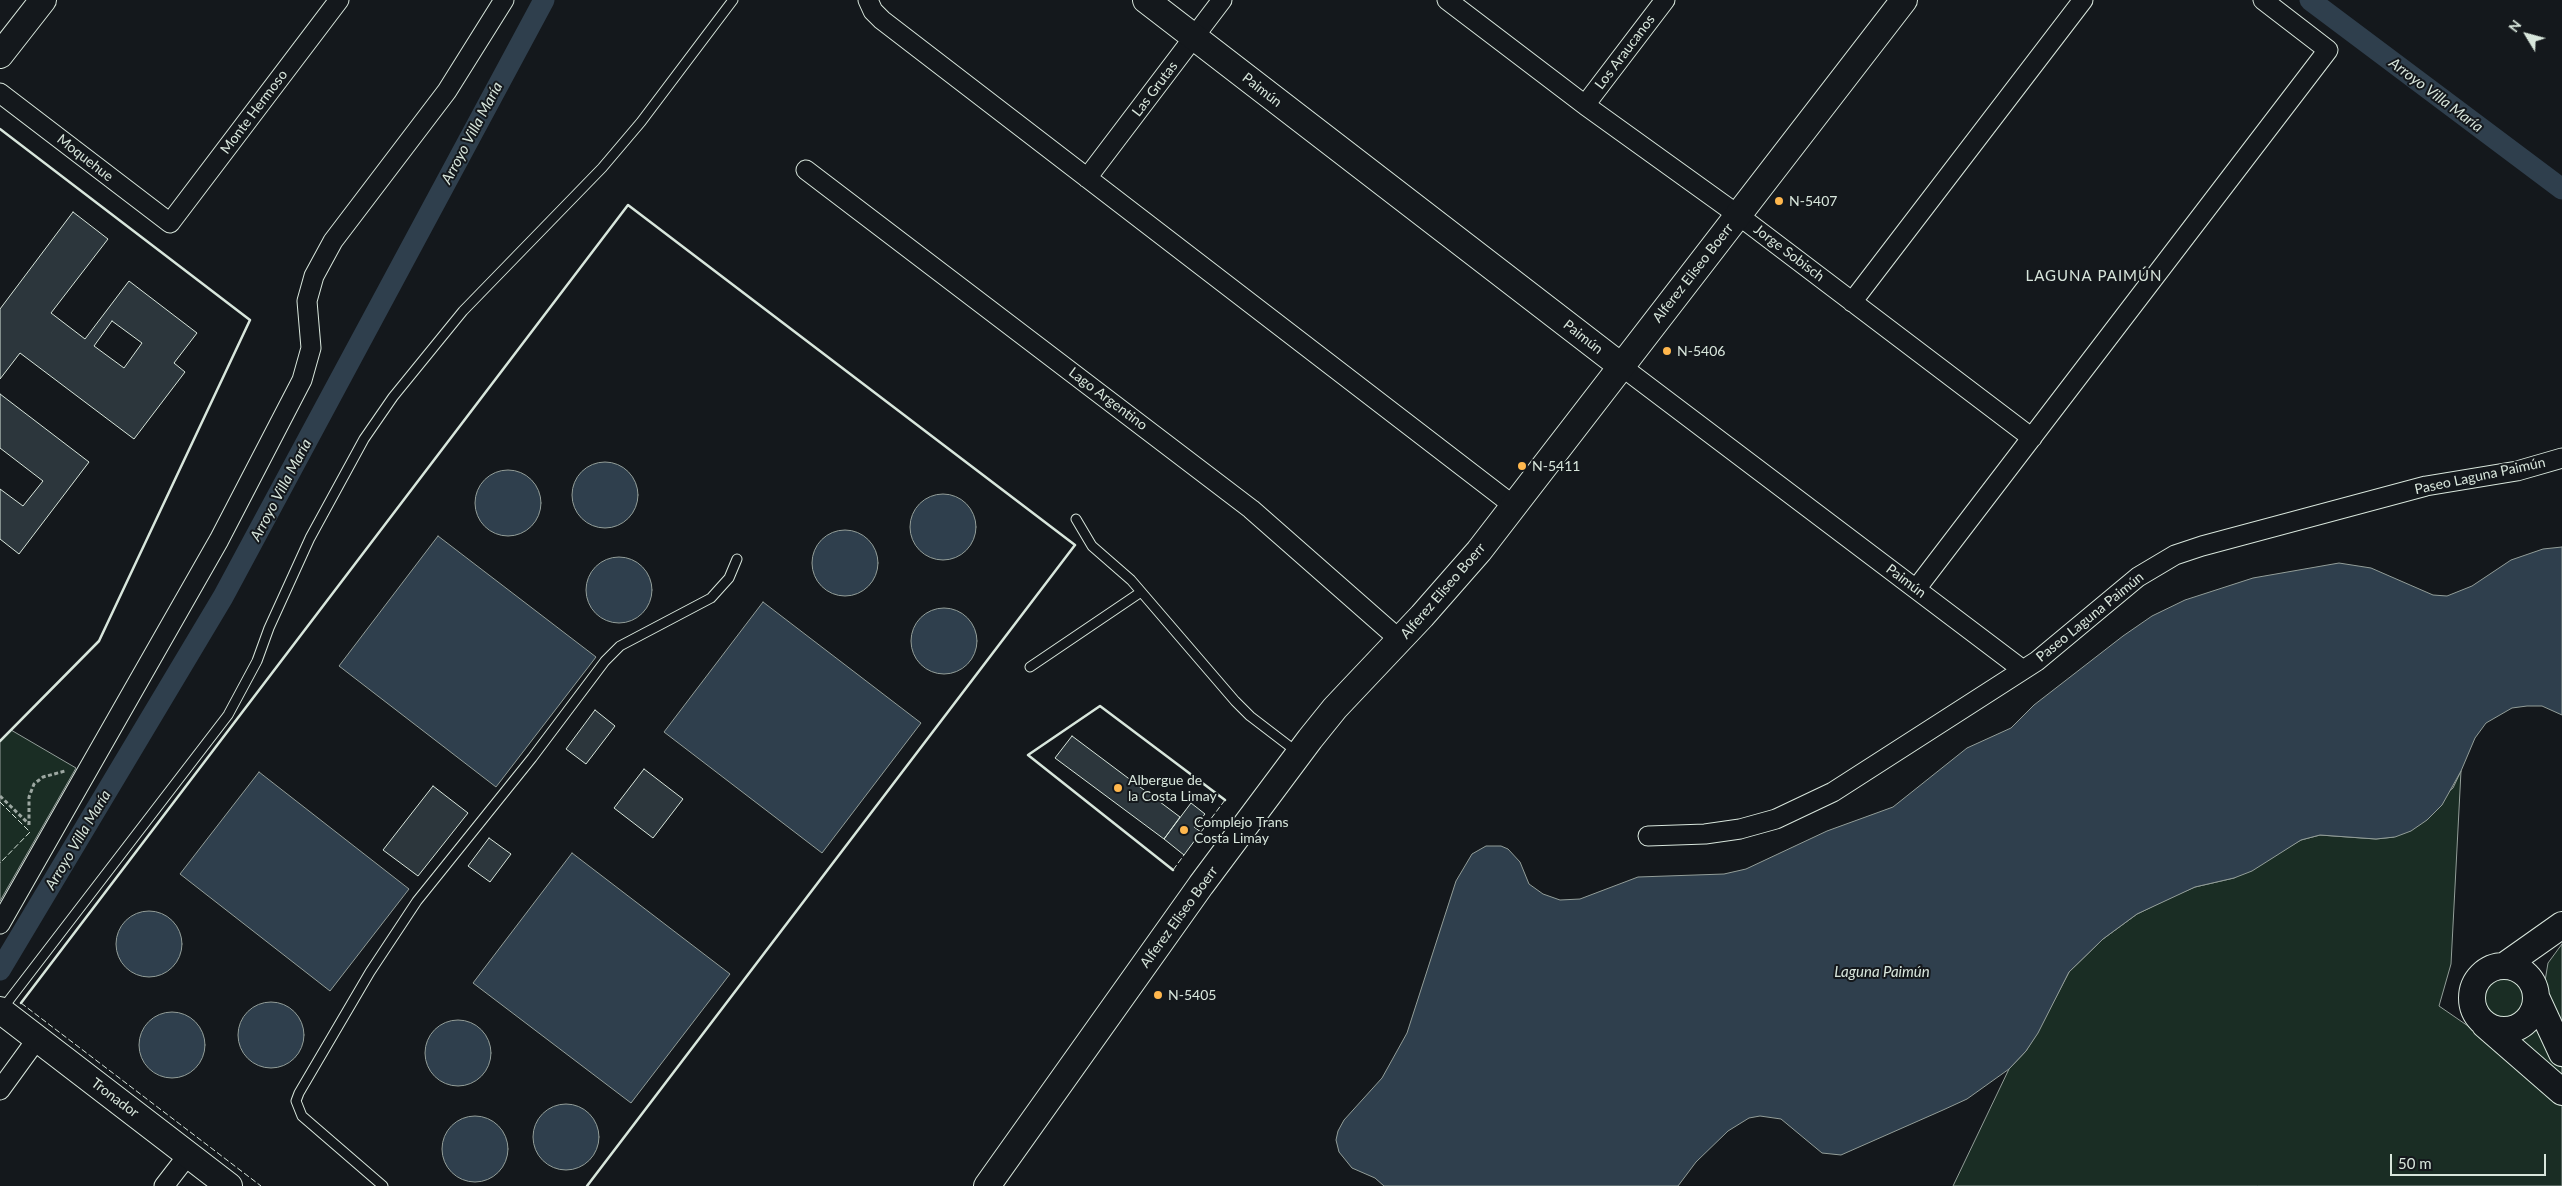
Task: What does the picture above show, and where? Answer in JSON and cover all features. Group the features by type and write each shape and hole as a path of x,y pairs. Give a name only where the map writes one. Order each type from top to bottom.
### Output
{"street":[{"path":"0,55 43,0"},
{"name":"Monte Hermoso","path":"170,223 339,0"},
{"path":"0,924 220,540 302,380 311,348 307,301 314,276 332,241 446,92 504,0"},
{"path":"868,0 873,11 882,20 1514,506"},
{"name":"Paimún","path":"1146,0 1621,366 2023,670"},
{"name":"Las Grutas","path":"1087,178 1222,0"},
{"name":"Jorge Sobisch","path":"1448,0 1585,105 1738,215 2032,438"},
{"name":"Los Araucanos","path":"1585,105 1665,0"},
{"name":"Alferez Eliseo Boerr","path":"987,1186 1206,879 1326,719 1457,578 1904,0"},
{"path":"1852,302 2083,0"},
{"path":"1916,589 2328,50 2263,0"},
{"name":"Moquehue","path":"0,93 170,223"},
{"name":"Lago Argentino","path":"806,170 1251,509 1400,640"},
{"name":"Paseo Laguna Paimún","path":"1648,836 1723,832 1758,824 1794,812 1833,792 2023,670 2051,650 2138,577 2181,553 2426,486 2511,472 2562,458"},
{"path":"2559,928 2504,966 2485,972 2473,988 2472,1008 2484,1024 2562,1092"},
{"path":"2484,1024 2504,1031 2514,1029 2530,1017 2535,1008 2534,989 2545,945 2559,928"},
{"path":"2504,966 2521,970 2534,989 2562,1053"},
{"name":"Tronador","path":"0,1011 229,1186"},
{"path":"0,1090 38,1039"},
{"path":"164,1186 188,1155"}],"lane":[{"path":"0,1011 228,715 257,661 269,628 310,538 364,439 393,397 463,310 602,168 641,122 733,0"},
{"path":"1076,519 1092,546 1122,570 1235,701 1261,725 1299,754"},
{"path":"383,1186 302,1116 296,1101 299,1093 370,972 417,901 532,758 605,661 620,646 712,598 729,578 737,560"},
{"path":"1030,667 1141,592"}],"path":[{"path":"29,824 29,797 34,784 43,777 70,770"},
{"path":"0,796 35,830"}],"green space":[{"path":"11,730 76,768 0,901 0,741"},
{"path":"2461,771 2451,964 2439,1006 2484,1037 2562,1102 2562,1186 1953,1186 2009,1069 2026,1051 2069,972 2103,939 2137,914 2195,887 2234,878 2301,840 2320,835 2376,839 2394,837 2453,788"},
{"path":"2562,944 2562,1033 2546,993 2545,981 2548,963"},
{"path":"2498,975 2508,975 2520,981 2525,989 2525,1007 2520,1015 2512,1020 2498,1021 2490,1018 2483,1011 2480,1003 2480,993 2483,985 2490,978"},
{"path":"2539,1016 2562,1068 2562,1085 2509,1037 2525,1030"}],"water":[{"path":"605,462 618,465 628,472 635,482 638,495 635,508 628,518 618,525 605,528 592,525 582,518 575,508 572,495 575,482 582,472 592,465"},
{"path":"508,470 521,473 531,480 538,490 541,503 538,516 531,526 521,533 508,536 495,533 485,526 478,516 475,503 478,490 485,480 495,473"},
{"path":"943,494 956,497 966,504 973,514 976,527 973,540 966,550 956,557 943,560 930,557 920,550 913,540 910,527 913,514 920,504 930,497"},
{"path":"845,530 858,533 868,540 875,550 878,563 875,576 868,586 858,593 845,596 832,593 822,586 815,576 812,563 815,550 822,540 832,533"},
{"path":"438,536 596,657 496,787 339,666"},
{"name":"Laguna Paimún","path":"2562,547 2562,715 2542,706 2527,706 2512,708 2486,723 2475,738 2461,771 2442,805 2427,820 2411,831 2395,837 2376,839 2320,835 2301,840 2252,871 2234,878 2195,887 2137,914 2103,939 2069,972 2038,1033 2026,1051 2009,1069 1967,1099 1841,1155 1822,1153 1781,1119 1760,1116 1749,1118 1728,1131 1696,1162 1678,1186 1384,1186 1375,1178 1352,1168 1339,1152 1336,1140 1344,1120 1382,1078 1407,1033 1456,881 1472,854 1486,846 1501,846 1508,849 1520,862 1529,884 1543,894 1560,900 1580,899 1638,877 1724,874 1746,869 1827,831 1893,807 1967,748 2011,728 2034,705 2123,636 2152,616 2185,600 2253,578 2339,563 2371,568 2433,595 2447,596 2472,586 2511,560 2543,549"},
{"path":"619,557 632,560 642,567 649,577 652,590 649,603 642,613 632,620 619,623 606,620 596,613 589,603 586,590 589,577 596,567 606,560"},
{"path":"763,602 921,723 822,853 664,732"},
{"path":"944,608 957,611 967,618 974,628 977,641 974,654 967,664 957,671 944,674 931,671 921,664 914,654 911,641 914,628 921,618 931,611"},
{"path":"259,772 409,889 330,991 180,874"},
{"path":"572,853 730,974 631,1103 473,983"},
{"path":"149,911 162,914 172,921 179,931 182,944 179,957 172,967 162,974 149,977 136,974 126,967 119,957 116,944 119,931 126,921 136,914"},
{"path":"271,1002 284,1005 294,1012 301,1022 304,1035 301,1048 294,1058 284,1065 271,1068 258,1065 248,1058 241,1048 238,1035 241,1022 248,1012 258,1005"},
{"path":"172,1012 185,1015 195,1022 202,1032 205,1045 202,1058 195,1068 185,1075 172,1078 159,1075 149,1068 142,1058 139,1045 142,1032 149,1022 159,1015"},
{"path":"458,1020 471,1023 481,1030 488,1040 491,1053 488,1066 481,1076 471,1083 458,1086 445,1083 435,1076 428,1066 425,1053 428,1040 435,1030 445,1023"},
{"path":"566,1104 579,1107 589,1114 596,1124 599,1137 596,1150 589,1160 579,1167 566,1170 553,1167 543,1160 536,1150 533,1137 536,1124 543,1114 553,1107"},
{"path":"475,1116 488,1119 498,1126 505,1136 508,1149 505,1162 498,1172 488,1179 475,1182 462,1179 452,1172 445,1162 442,1149 445,1136 452,1126 462,1119"}],"building":[{"path":"73,212 108,239 51,313 85,339 129,281 197,333 174,363 185,372 134,439 20,353 0,379 0,309","holes":["112,321 142,343 124,368 94,346"]},
{"path":"0,394 89,462 19,554 0,539 0,489 23,506 43,481 0,448"},
{"path":"595,710 615,726 586,764 566,749"},
{"name":"Albergue de la Costa Limay","path":"1072,736 1180,817 1164,839 1055,758"},
{"path":"644,769 683,799 653,838 614,808"},
{"path":"433,786 468,813 418,876 383,850"},
{"name":"Complejo Trans Costa Limay","path":"1191,803 1205,814 1194,827 1201,832 1184,855 1164,839"},
{"path":"489,838 511,854 490,882 468,866"}],"waterway":[{"name":"Arroyo Villa María","path":"0,970 223,597 544,0"},
{"name":"Arroyo Villa María","path":"2310,0 2562,189"}],"fence":[{"path":"1201,832 1225,800"},
{"path":"0,802 30,832 0,863"},
{"path":"1173,870 1184,855"},
{"path":"21,1003 261,1186"}],"wall":[{"path":"0,129 250,320 99,641 0,741"},
{"path":"21,1003 628,205 1075,545 587,1186"},
{"path":"1173,870 1028,755 1100,706 1225,800"}],"place":[{"name":"N-5407","path":"1779,201"},
{"name":"N-5406","path":"1667,351"},
{"name":"N-5411","path":"1522,466"},
{"name":"Albergue de la Costa Limay","path":"1118,788"},
{"name":"Complejo Trans Costa Limay","path":"1184,830"},
{"name":"N-5405","path":"1158,995"}],"district":[{"name":"LAGUNA PAIMÚN","path":"2094,276"}]}
